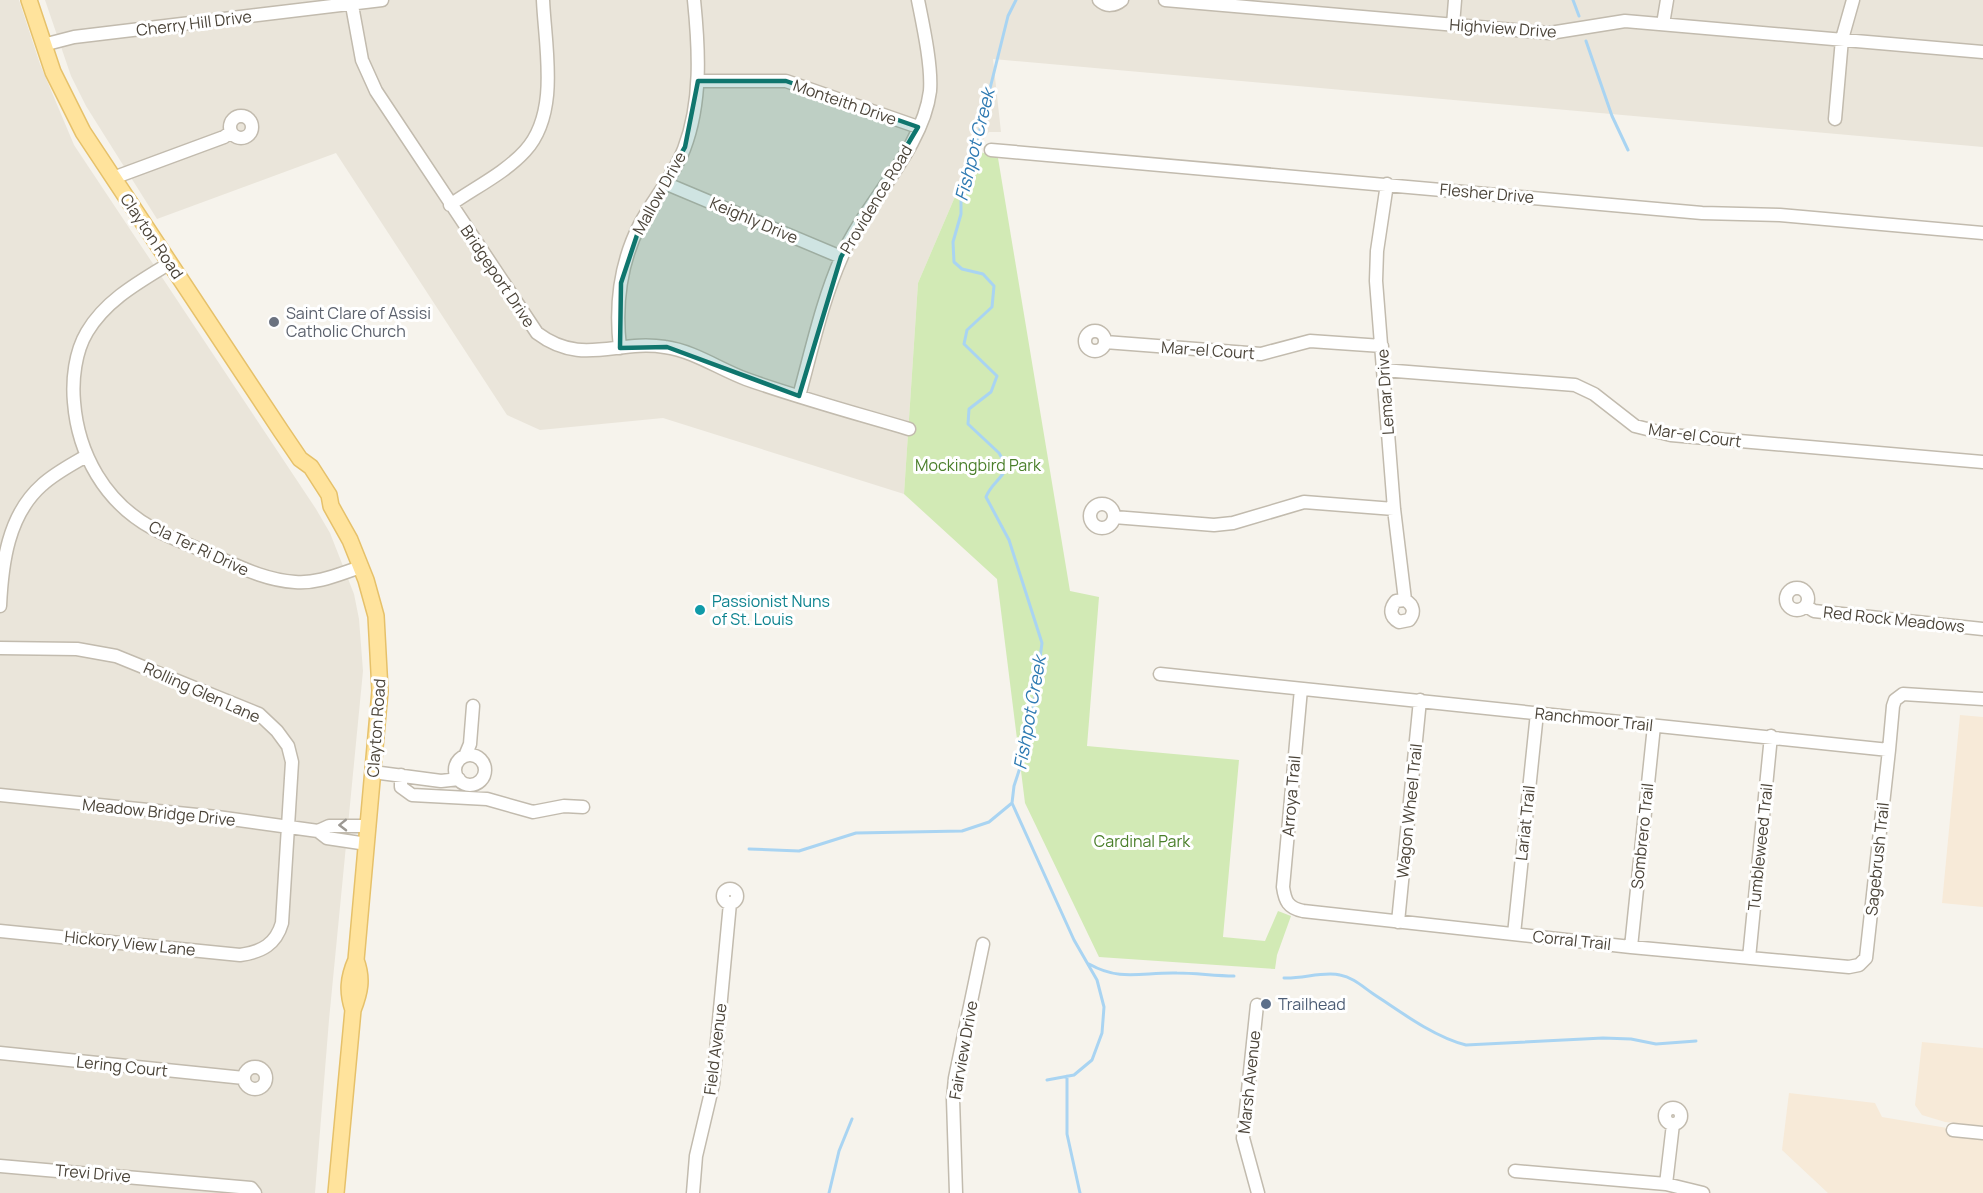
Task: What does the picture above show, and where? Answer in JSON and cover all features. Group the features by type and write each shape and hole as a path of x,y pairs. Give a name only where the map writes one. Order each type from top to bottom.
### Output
{"main road":[{"name":"Clayton Road","path":"29,0 68,104 113,178 300,459 311,467 329,495 331,506 361,567 376,616 380,691 356,960 361,974 359,995 353,1010 336,1193"}],"street":[{"name":"Cherry Hill Drive","path":"44,45 74,37 382,0"},
{"path":"450,205 519,157 538,129 547,91 543,0"},
{"name":"Mallow Drive","path":"620,348 618,302 625,265 641,224 667,184 685,147 698,81 694,0"},
{"name":"Providence Road","path":"799,396 819,320 841,257 918,127 930,91 930,75 918,0"},
{"path":"1099,0 1111,6 1122,0"},
{"name":"Highview Drive","path":"1165,0 1550,33 1625,21 1983,52"},
{"path":"1453,25 1455,0"},
{"path":"1663,24 1667,0"},
{"path":"1835,119 1842,39 1852,0"},
{"name":"Bridgeport Drive","path":"351,2 355,34 368,76 450,205 537,333 549,342 572,351 667,347 745,379 909,429"},
{"name":"Monteith Drive","path":"698,81 786,81 918,127"},
{"path":"113,178 224,137 231,132"},
{"name":"Flesher Drive","path":"991,150 1713,214 1780,215 1983,233"},
{"name":"Keighly Drive","path":"667,184 841,257"},
{"name":"Lemar Drive","path":"1387,184 1377,251 1376,281 1394,509 1405,600"},
{"name":"Cla Ter Ri Drive","path":"170,263 110,304 86,334 72,386 76,429 86,456 105,488 131,514 152,528 250,572 274,580 306,582 361,567"},
{"name":"Mar-el Court","path":"1105,342 1261,354 1310,341 1382,346"},
{"name":"Mar-el Court","path":"1383,370 1575,385 1594,394 1635,426 1671,435 1983,462"},
{"path":"0,606 3,561 22,511 42,485 86,456"},
{"path":"1114,517 1214,525 1233,523 1304,502 1394,509"},
{"name":"Red Rock Meadows","path":"1806,606 1814,611 1983,629"},
{"name":"Rolling Glen Lane","path":"0,648 77,649 116,656 258,714 277,730 288,746 292,781 282,923 273,942 260,950"},
{"name":"Ranchmoor Trail","path":"1160,674 1889,750"},
{"name":"Arroya Trail","path":"1287,903 1283,887 1301,689"},
{"path":"1889,750 1893,706 1895,700 1904,693 1983,699"},
{"name":"Wagon Wheel Trail","path":"1398,922 1420,700"},
{"path":"459,779 456,766 465,756 470,744 473,706"},
{"name":"Lariat Trail","path":"1514,934 1537,712"},
{"name":"Sombrero Trail","path":"1631,947 1654,726"},
{"name":"Tumbleweed Trail","path":"1749,958 1771,736"},
{"name":"Sagebrush Trail","path":"1860,965 1866,958 1889,750"},
{"path":"373,772 441,781 459,779 471,785 479,782 484,774 484,765 478,758 465,756"},
{"path":"401,775 401,787 412,795 487,799 541,813 564,806 583,807"},
{"name":"Meadow Bridge Drive","path":"0,795 217,817 318,831 329,826 369,826"},
{"name":"Meadow Bridge Drive","path":"318,831 327,838 368,844"},
{"name":"Field Avenue","path":"693,1193 696,1156 713,1084 730,903"},
{"name":"Corral Trail","path":"1287,903 1302,911 1398,922 1749,958 1849,967 1860,965"},
{"name":"Hickory View Lane","path":"0,931 240,955 260,950"},
{"name":"Fairview Drive","path":"956,1193 953,1109 955,1078 983,944"},
{"name":"Marsh Avenue","path":"1257,1005 1242,1138 1258,1193"},
{"name":"Lering Court","path":"0,1053 244,1078"},
{"path":"1666,1184 1673,1124"},
{"path":"1953,1130 1983,1132"},
{"name":"Trevi Drive","path":"0,1166 251,1188 255,1193"},
{"path":"1515,1171 1666,1184 1703,1193"}],"highlighted area":[{"path":"698,81 786,81 918,127 841,257 799,396 667,347 620,348 621,283 641,223 685,147"}],"shaded area":[{"path":"0,0 19,0 40,64 74,145 316,509 330,533 354,594 359,619 363,671 329,1020 315,1193 0,1193"},
{"path":"45,0 1983,0 1983,147 993,59 1001,132 989,132 975,150 918,283 904,494 663,418 540,430 507,415 336,153 157,219 86,106 71,76"},
{"path":"1960,715 1983,717 1983,907 1942,903"},
{"path":"1922,1042 1983,1048 1983,1126 1945,1122 1922,1115 1915,1105"},
{"path":"1789,1093 1875,1103 1882,1117 1983,1134 1983,1193 1828,1193 1782,1150"}],"green space":[{"path":"975,150 998,158 1070,591 1099,597 1087,746 1239,760 1223,937 1265,941 1278,911 1291,916 1277,955 1275,969 1099,957 1025,803 997,579 904,494 918,283"}],"waterway":[{"name":"Fishpot Creek","path":"1016,0 1008,16 969,173 961,194 961,214 953,242 954,262 962,269 983,274 994,286 992,307 967,330 964,344 997,376 991,392 969,409 968,424 999,453 1007,467 986,497 1009,540 1042,643 1029,740 1014,786 1012,803 1074,940 1097,980 1104,1007 1102,1033 1092,1060 1074,1075 1047,1080"},
{"path":"1573,0 1579,16"},
{"path":"1586,41 1612,116 1628,150"},
{"path":"749,849 799,851 856,833 962,831 989,822 1012,803"},
{"path":"1089,964 1111,973 1132,975 1177,973 1234,976"},
{"path":"1284,978 1327,974 1344,976 1357,982 1429,1030 1466,1045 1603,1038 1631,1039 1656,1044 1696,1041"},
{"path":"1067,1076 1067,1134 1080,1193"},
{"name":"Fishpot Creek","path":"829,1193 839,1151 852,1119"}],"place":[{"name":"Saint Clare of Assisi Catholic Church","path":"274,322"},
{"name":"Passionist Nuns of St. Louis","path":"700,610"},
{"name":"Trailhead","path":"1266,1004"}],"park label":[{"name":"Mockingbird Park","path":"978,465"},
{"name":"Cardinal Park","path":"1142,841"}]}
